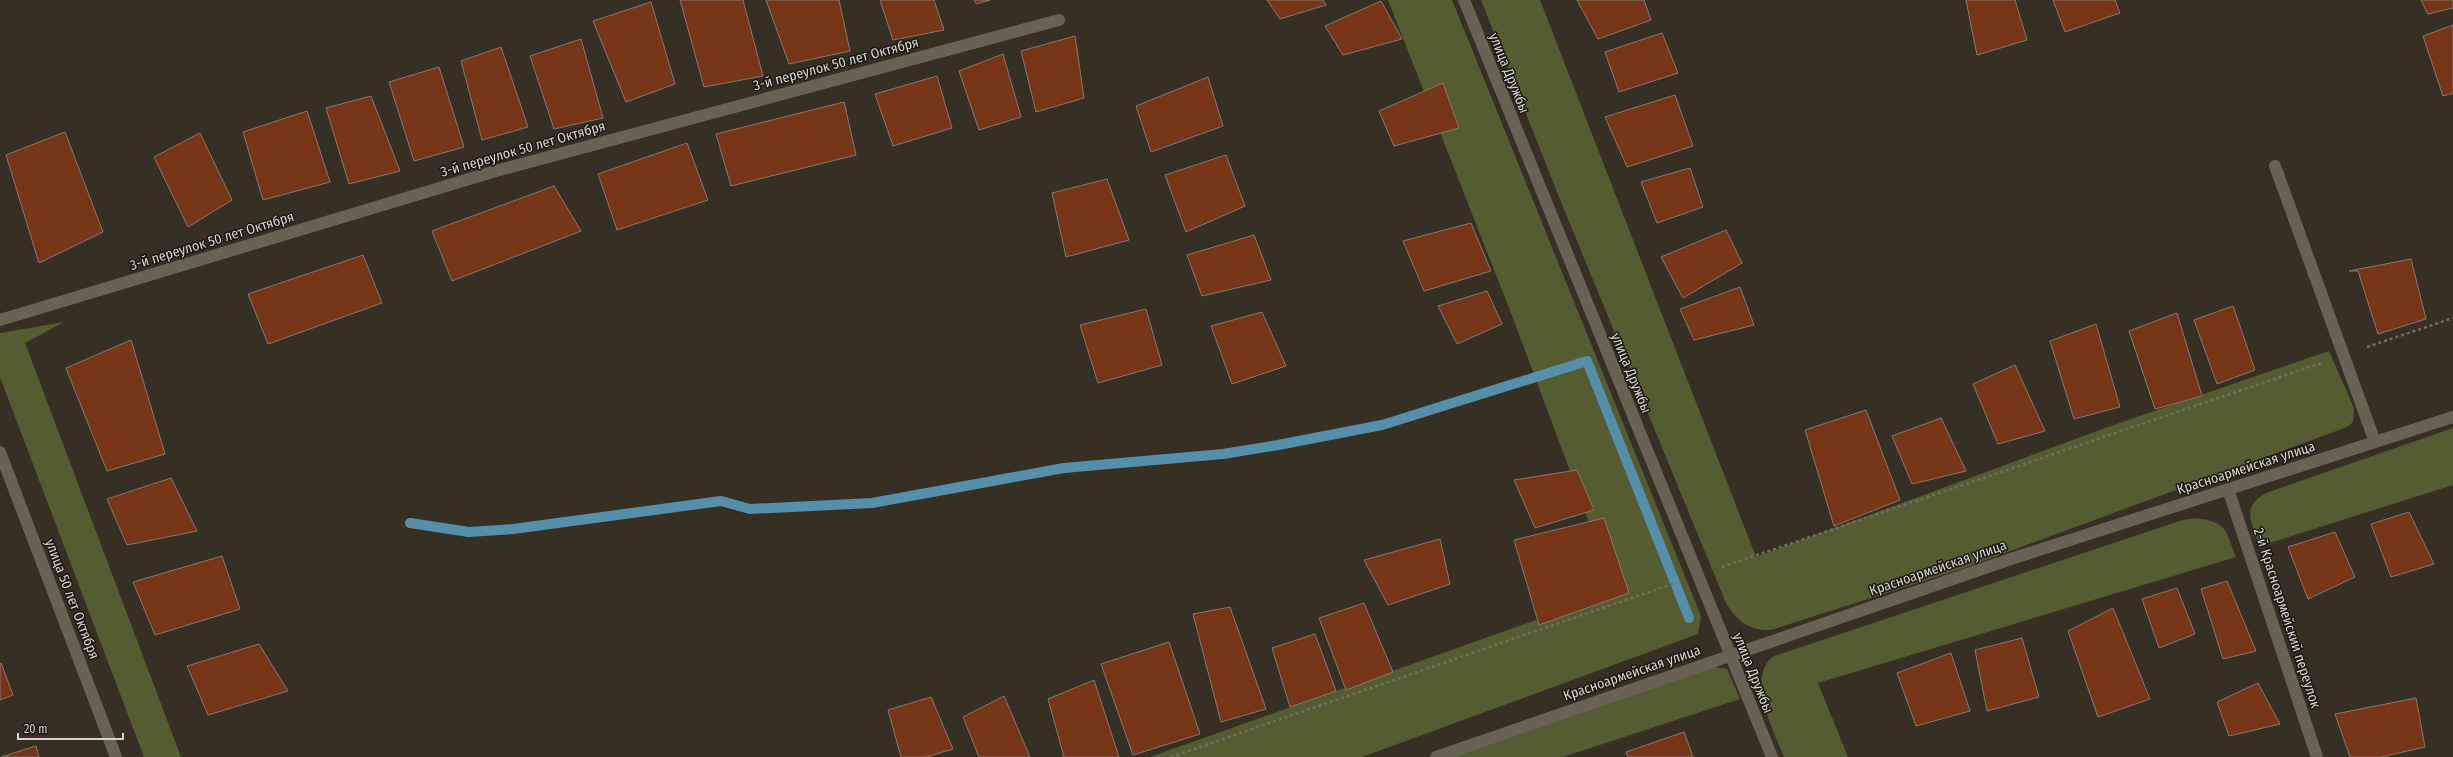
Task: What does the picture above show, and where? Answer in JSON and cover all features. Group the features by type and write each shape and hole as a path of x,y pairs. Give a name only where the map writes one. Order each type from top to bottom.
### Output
{"street":[{"name":"улица Дружбы","path":"1464,0 1772,757"},
{"name":"3-й переулок 50 лет Октября","path":"0,320 496,171 1059,20"},
{"path":"2275,166 2375,442"},
{"name":"Красноармейская улица","path":"1436,757 2014,558 2453,417"},
{"name":"улица 50 лет Октября","path":"0,452 116,757"},
{"name":"2-й Красноармейский переулок","path":"2228,489 2317,757"}],"path":[{"path":"1171,757 1698,575 2453,318"}],"green space":[{"path":"1388,0 1452,0 1701,616 1698,634 1362,757 1150,757 1615,592 1513,318"},
{"path":"1481,0 1540,0 1756,557 2105,428 2329,351 2354,408 2353,422 2347,427 1964,568 1771,630 1750,627 1739,620 1726,603 1561,202"},
{"path":"64,322 25,343 181,757 144,757 0,377 0,333"},
{"path":"2453,428 2453,485 2260,546 2250,516 2253,504 2266,493"},
{"path":"2197,518 2215,522 2224,529 2236,557 1818,683 1848,757 1784,757 1764,705 1762,690 1762,677 1766,665 1774,656 2183,520"},
{"path":"1715,667 1727,669 1740,699 1563,757 1449,757"}],"building":[{"path":"680,0 743,0 763,76 704,87"},
{"path":"766,0 839,0 850,51 789,64"},
{"path":"880,0 934,0 944,30 893,40"},
{"path":"974,0 990,0 976,4"},
{"path":"1267,0 1323,0 1326,5 1280,19"},
{"path":"1577,0 1644,0 1651,20 1598,39"},
{"path":"1966,0 2015,0 2027,40 1977,55"},
{"path":"2053,0 2115,0 2120,13 2065,32"},
{"path":"2421,0 2453,0 2453,8 2428,14"},
{"path":"1381,1 1402,39 1343,55 1325,26"},
{"path":"651,2 675,84 626,102 593,21"},
{"path":"2453,25 2453,93 2443,96 2423,36"},
{"path":"1662,33 1678,73 1619,92 1605,52"},
{"path":"1075,36 1084,98 1036,112 1021,51"},
{"path":"581,39 603,118 554,129 530,56"},
{"path":"501,47 528,127 482,140 461,61"},
{"path":"1003,54 1021,117 979,130 959,71"},
{"path":"439,67 464,147 414,161 389,82"},
{"path":"937,76 952,128 893,146 875,94"},
{"path":"1208,77 1223,126 1151,152 1136,106"},
{"path":"1443,83 1459,128 1394,146 1379,111"},
{"path":"1675,95 1693,146 1627,167 1605,117"},
{"path":"371,96 400,171 349,184 326,108"},
{"path":"844,102 856,155 731,186 716,134"},
{"path":"307,111 330,182 263,200 243,132"},
{"path":"65,132 103,232 39,263 6,155"},
{"path":"200,133 232,200 188,227 154,157"},
{"path":"687,143 708,200 617,230 598,174"},
{"path":"1226,155 1245,206 1186,232 1165,175"},
{"path":"1690,168 1703,207 1657,223 1641,182"},
{"path":"1107,179 1129,240 1066,257 1052,193"},
{"path":"554,186 581,231 452,281 432,231"},
{"path":"1471,223 1491,271 1424,291 1403,241"},
{"path":"1726,230 1742,263 1683,298 1661,257"},
{"path":"1254,235 1271,280 1202,296 1187,255"},
{"path":"363,255 382,303 268,344 248,294"},
{"path":"2411,259 2426,319 2378,334 2358,271 2349,271"},
{"path":"1740,287 1754,325 1694,340 1680,309"},
{"path":"1487,291 1502,324 1457,344 1438,306"},
{"path":"2233,306 2255,370 2217,384 2194,320"},
{"path":"1146,309 1162,365 1098,383 1080,325"},
{"path":"1262,312 1286,366 1232,384 1211,326"},
{"path":"2177,313 2202,396 2155,409 2129,331"},
{"path":"2096,324 2120,407 2074,419 2050,341"},
{"path":"131,340 165,454 107,471 66,368"},
{"path":"2015,365 2045,431 1998,444 1973,384"},
{"path":"1866,410 1900,500 1834,526 1805,430"},
{"path":"1941,418 1966,471 1912,484 1892,436"},
{"path":"1577,470 1594,510 1535,528 1514,480"},
{"path":"171,478 197,531 127,545 107,499"},
{"path":"2409,512 2434,564 2391,577 2371,524"},
{"path":"1604,518 1629,593 1539,625 1514,540"},
{"path":"2335,532 2355,577 2308,599 2288,547"},
{"path":"1440,539 1450,584 1388,605 1364,560"},
{"path":"222,556 240,609 155,635 133,582"},
{"path":"2227,581 2256,651 2223,659 2201,589"},
{"path":"2177,588 2195,634 2159,648 2142,599"},
{"path":"1364,603 1393,672 1346,690 1319,618"},
{"path":"1230,607 1266,709 1221,722 1193,614"},
{"path":"2113,608 2150,699 2098,717 2068,631"},
{"path":"1315,634 1336,691 1290,707 1272,648"},
{"path":"2022,638 2039,697 1987,711 1975,650"},
{"path":"1169,642 1200,734 1133,755 1101,664"},
{"path":"259,644 288,691 208,715 187,666"},
{"path":"1951,653 1970,711 1916,726 1897,673"},
{"path":"1,663 13,695 0,700 0,664"},
{"path":"1094,680 1119,757 1064,757 1048,699"},
{"path":"2258,683 2280,724 2229,736 2217,702"},
{"path":"1004,696 1030,757 979,757 963,717"},
{"path":"931,697 953,749 926,757 901,757 888,710"},
{"path":"2416,698 2425,747 2381,757 2350,757 2335,714"},
{"path":"1684,732 1693,757 1628,757 1626,752"},
{"path":"36,746 39,757 1,757"}],"waterway":[{"path":"410,523 469,532 513,529 721,501 750,509 872,503 1064,468 1223,454 1382,425 1587,361 1689,618"}]}
